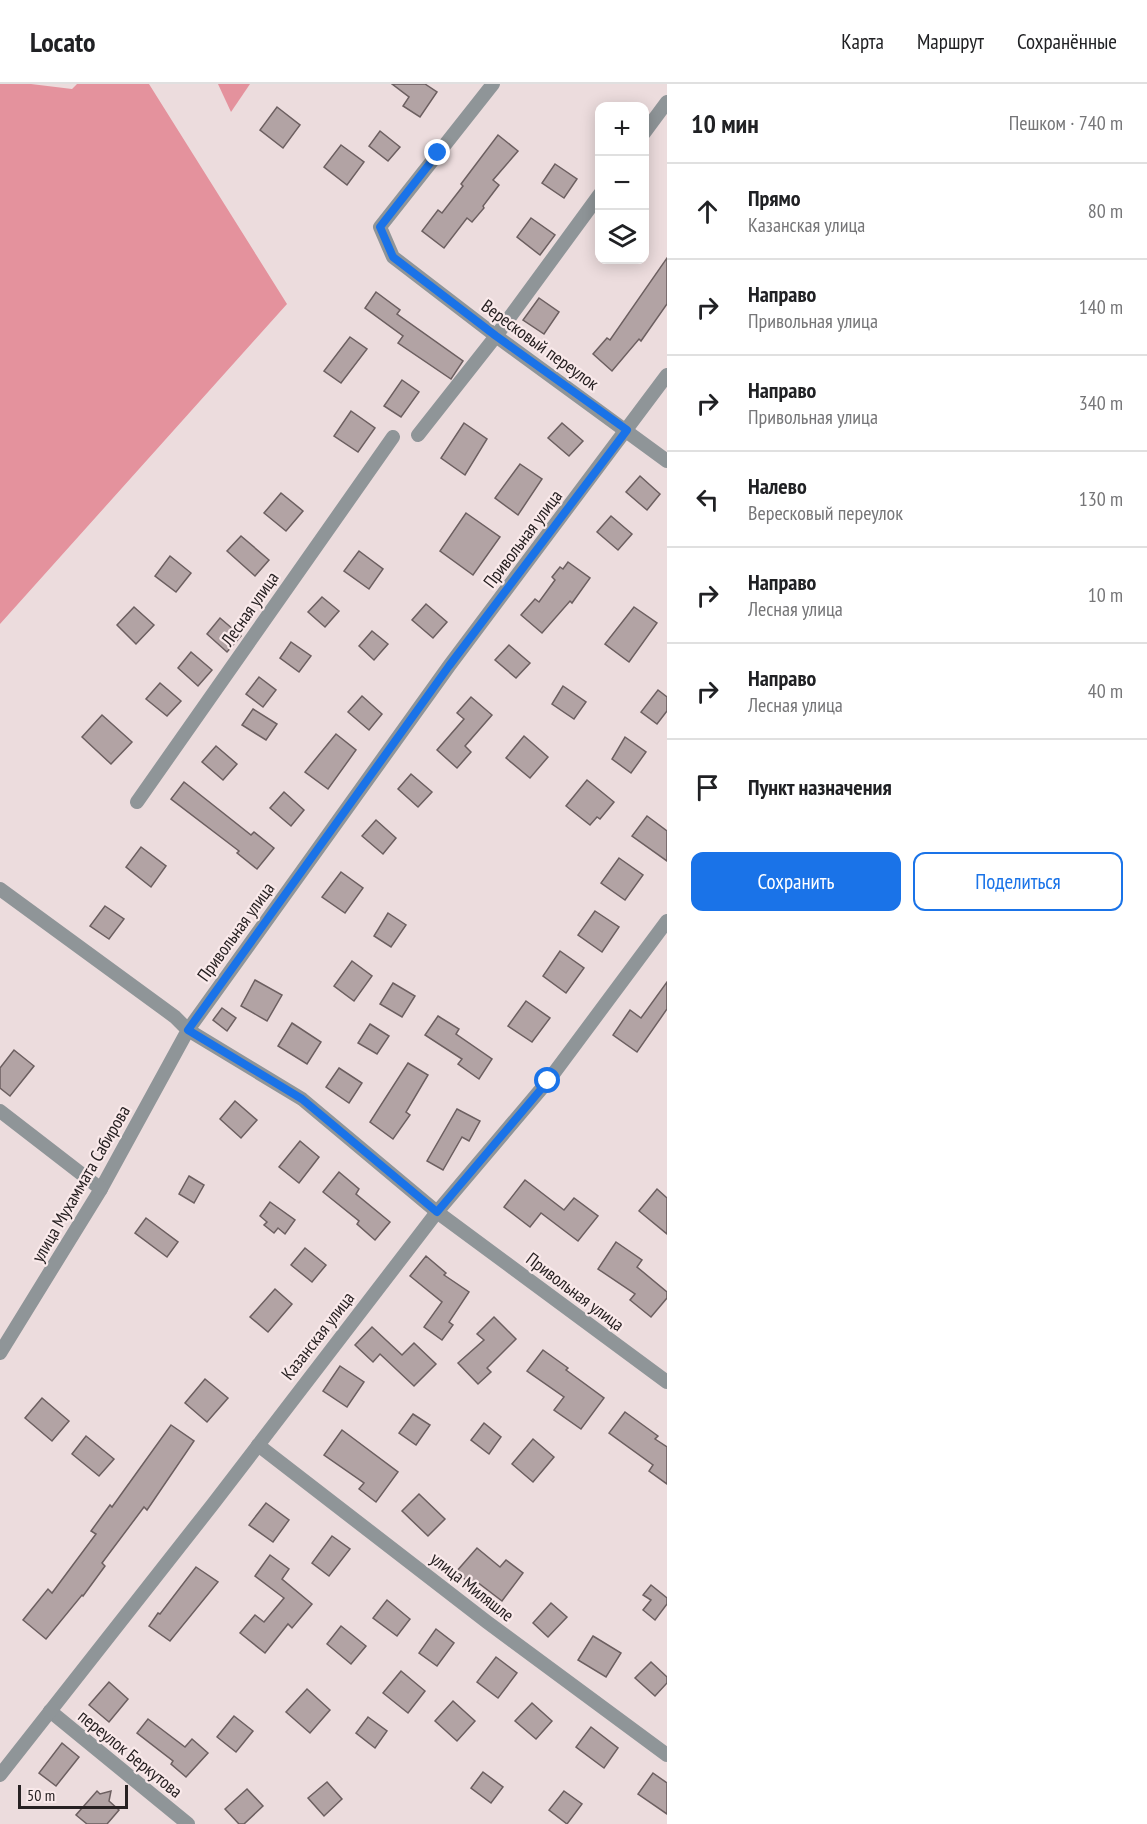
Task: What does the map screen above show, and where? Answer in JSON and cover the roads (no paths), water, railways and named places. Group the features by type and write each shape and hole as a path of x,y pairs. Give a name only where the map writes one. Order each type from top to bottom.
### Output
{"street":[{"name":"Вересковый переулок","path":"493,84 380,227 393,257 496,336 667,461"},
{"path":"649,127 667,102"},
{"path":"418,435 496,336 595,201"},
{"name":"Привольная улица","path":"667,375 449,666 188,1030 302,1099 437,1212 667,1382"},
{"name":"Лесная улица","path":"137,802 393,436"},
{"path":"0,890 175,1017 188,1030"},
{"name":"Казанская улица","path":"0,1775 437,1212 548,1081 667,921"},
{"name":"улица Мухаммата Сабирова","path":"2,1345 101,1188 188,1030"},
{"path":"0,1111 101,1188"},
{"name":"улица Миляшле","path":"258,1445 487,1622 667,1755"},
{"name":"переулок Беркутова","path":"50,1711 188,1824"}]}
